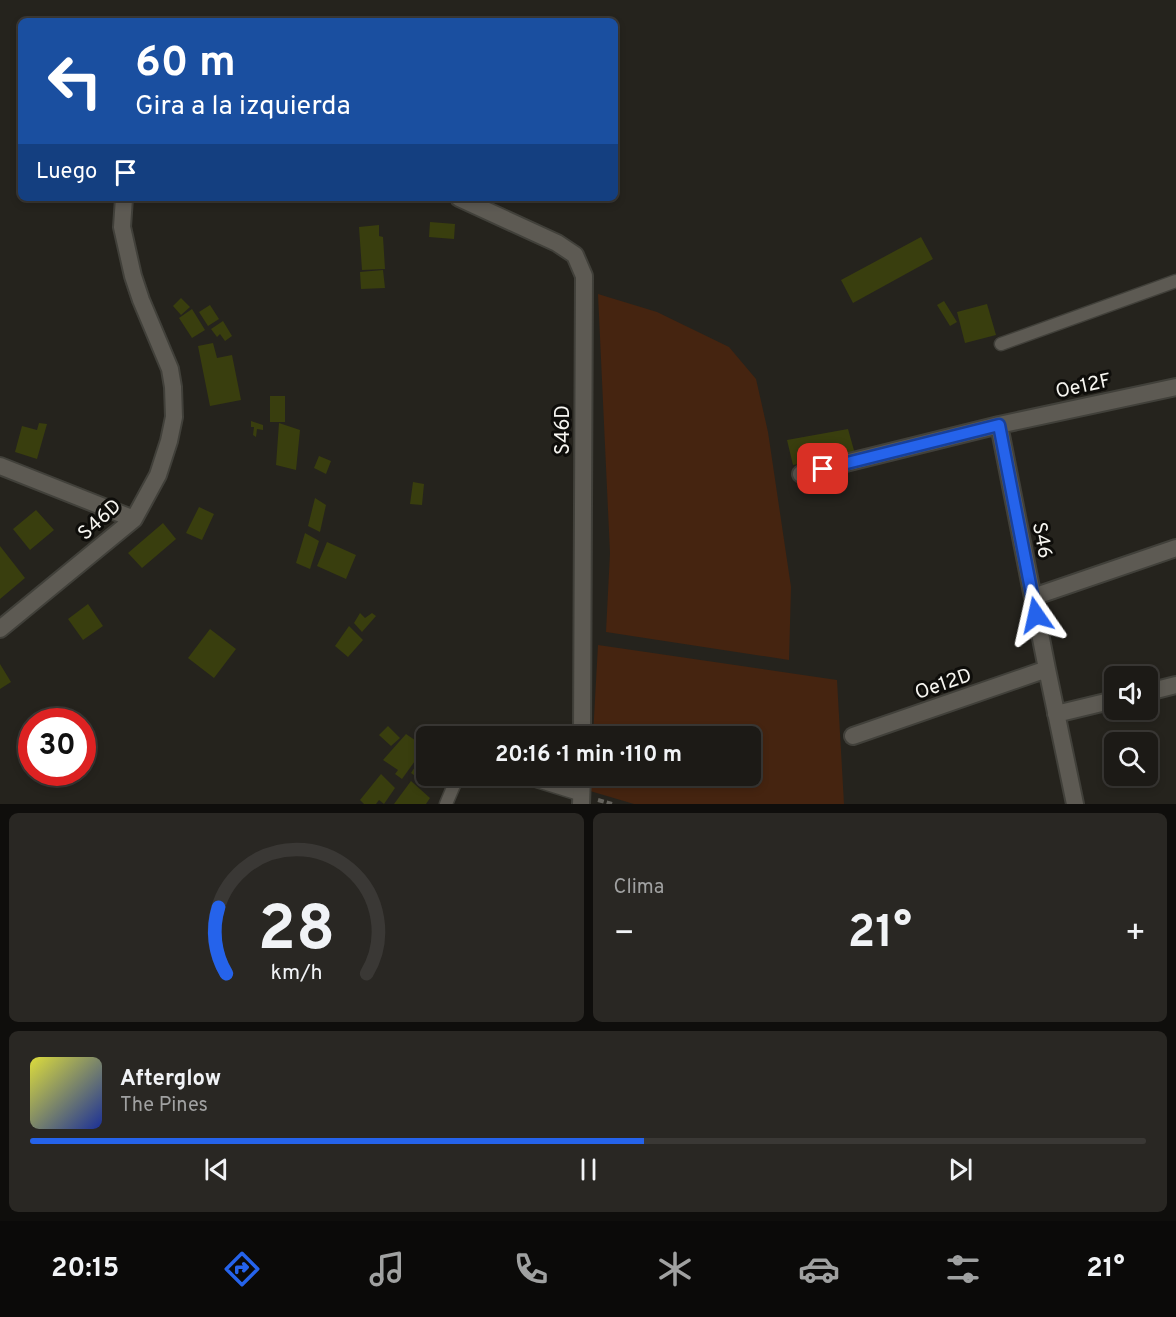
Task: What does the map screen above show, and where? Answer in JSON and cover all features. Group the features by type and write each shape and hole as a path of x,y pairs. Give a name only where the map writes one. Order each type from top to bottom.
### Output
{"street":[{"name":"S46D","path":"0,629 134,519 153,486 173,427 174,405 170,369 141,300 128,259 122,227 124,201"},
{"name":"S46D","path":"465,201 557,243 575,255 584,276 582,726"},
{"name":"Oe12F","path":"801,474 999,425 1176,387"},
{"name":"S46","path":"999,425 1075,804"},
{"path":"0,466 134,519"},
{"path":"1033,597 1176,548"},
{"name":"Oe12D","path":"853,736 1047,669"},
{"path":"1158,690 1176,685"},
{"path":"1056,714 1104,702"}],"lane":[{"path":"1001,344 1176,281"},
{"path":"446,804 454,786"},
{"path":"547,786 581,799"}],"shaded area":[{"path":"598,294 657,312 729,347 756,379 768,432 791,587 789,660 606,632 610,553"},
{"path":"598,645 837,680 844,804 634,804 590,791 590,786 761,786 761,726 594,726"}],"building":[{"path":"430,222 455,224 454,239 429,237"},
{"path":"379,225 379,236 383,237 385,269 362,270 359,227"},
{"path":"921,237 933,259 853,303 841,280"},
{"path":"383,270 385,288 361,289 360,272"},
{"path":"181,298 190,307 181,315 173,306"},
{"path":"944,301 957,322 950,326 937,305"},
{"path":"987,304 996,335 965,343 957,312"},
{"path":"210,305 219,319 208,326 199,312"},
{"path":"192,309 205,330 192,338 179,318"},
{"path":"223,321 232,336 225,341 220,334 217,337 211,329"},
{"path":"213,343 217,358 232,355 241,400 210,406 198,346"},
{"path":"270,396 285,396 285,422 270,422"},
{"path":"251,421 263,425 263,430 257,429 256,437 253,435 254,427 251,427"},
{"path":"39,423 47,424 37,459 15,452 22,426 37,430"},
{"path":"279,423 300,430 296,470 276,465"},
{"path":"848,429 855,454 802,469 800,464 793,465 787,440"},
{"path":"319,456 331,461 326,474 314,468"},
{"path":"413,482 424,484 422,505 410,504"},
{"path":"315,498 326,505 320,532 308,526"},
{"path":"199,507 214,514 202,540 186,533"},
{"path":"36,510 54,530 30,550 13,529"},
{"path":"163,523 176,539 142,568 128,553"},
{"path":"305,533 319,541 310,569 296,563"},
{"path":"327,542 356,555 346,579 317,566"},
{"path":"0,546 25,578 0,599"},
{"path":"88,604 103,626 83,640 68,619"},
{"path":"360,613 365,618 372,613 376,616 362,632 354,623"},
{"path":"349,626 363,640 348,657 335,646"},
{"path":"210,629 236,649 214,678 188,658"},
{"path":"0,664 11,682 0,689"},
{"path":"388,726 400,738 391,746 379,735"},
{"path":"406,734 416,741 416,760 402,779 395,774 398,770 383,760"},
{"path":"416,765 416,776 411,773"},
{"path":"381,774 395,788 384,804 379,800 376,804 364,804 360,800"},
{"path":"411,781 430,798 426,804 394,804"}],"route":[{"path":"823,469 999,425 1036,615"}]}
